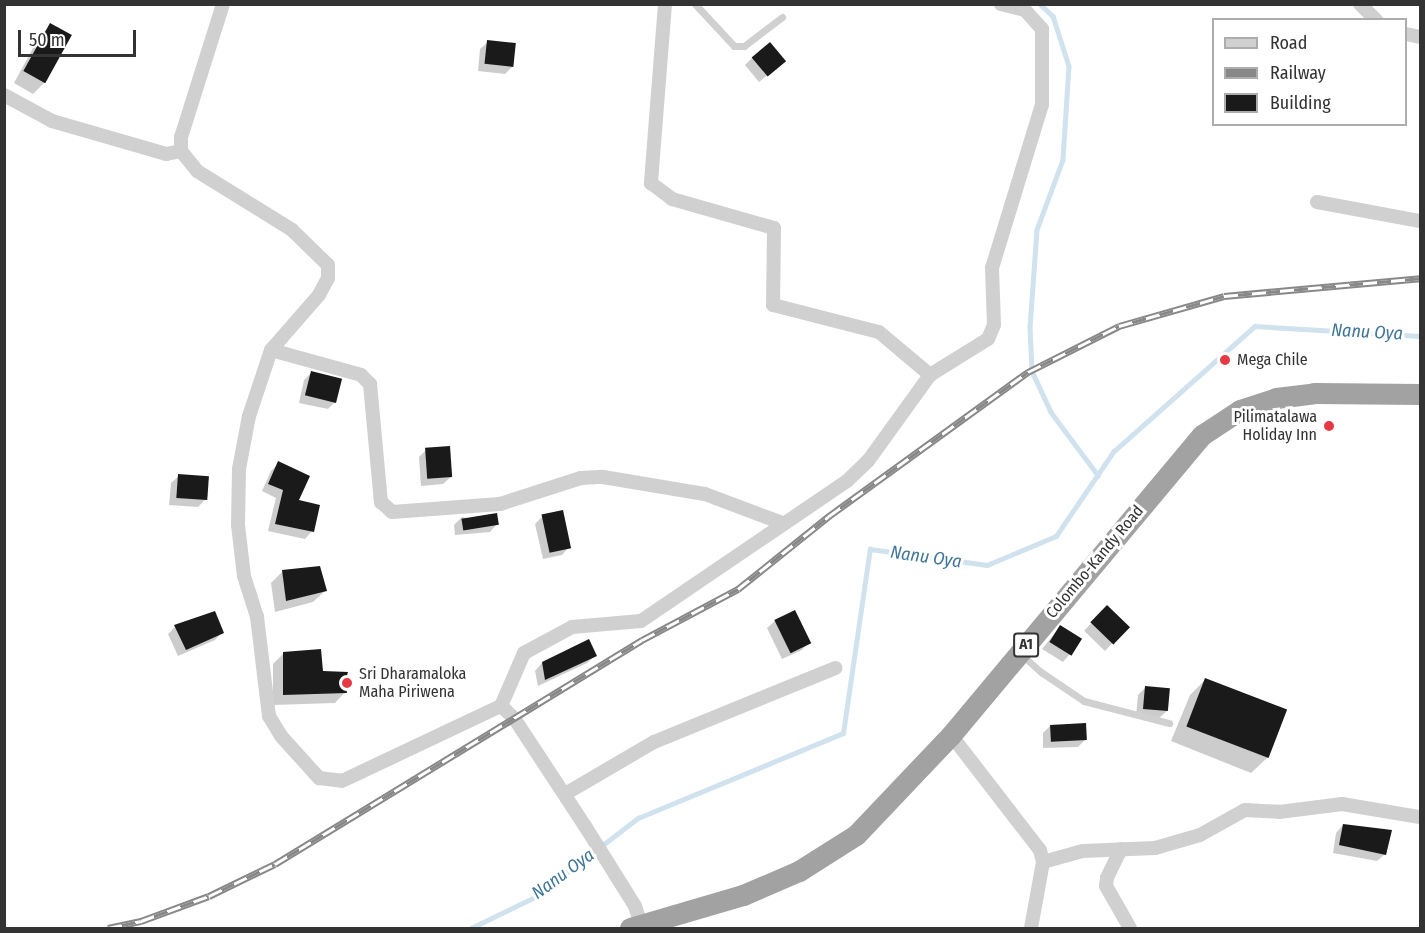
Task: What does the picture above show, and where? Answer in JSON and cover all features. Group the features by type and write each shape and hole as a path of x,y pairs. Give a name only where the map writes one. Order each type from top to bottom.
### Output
{"highway":[{"name":"Colombo-Kandy Road","path":"635,926 743,896 799,871 856,835 951,735 1202,435 1240,410 1276,398 1314,393 1420,394"}],"street":[{"path":"223,4 181,137 181,151 197,171 292,230 328,265 328,278 318,296 271,350 249,416 239,469 238,525 244,576 257,616 269,716 281,736 320,778 342,781 501,706 524,653 572,627 641,621 847,481 868,461 930,375 988,339 994,325 992,268 1042,104 1042,29 1025,10 1001,4"},
{"path":"665,4 651,183 672,199 774,228 773,305 879,332 930,375"},
{"path":"1360,4 1374,18"},
{"path":"4,95 52,121 166,153 181,151"},
{"path":"1317,202 1420,221"},
{"path":"271,350 361,375 370,384 381,502 392,512 500,504 581,478 603,477 705,494 782,523"},
{"path":"565,794 654,742 835,668"},
{"path":"501,706 514,718 604,855 634,906 635,926"},
{"path":"951,735 1040,850 1043,862 1031,928"},
{"path":"1043,862 1083,851 1155,848 1200,834 1245,810 1279,812 1342,804 1420,817"},
{"path":"1120,849 1107,878 1106,886 1130,928"}],"lane":[{"path":"695,4 734,45 744,46 782,17"},
{"path":"1020,653 1041,672 1084,701 1169,723"}],"building":[{"path":"50,23 72,35 45,83 23,71"},
{"path":"487,40 516,43 513,67 484,64"},
{"path":"770,42 786,61 768,77 752,57"},
{"path":"311,371 342,379 336,403 305,395"},
{"path":"450,446 452,477 427,479 425,448"},
{"path":"278,461 310,476 299,500 320,505 314,532 275,524 283,490 268,484"},
{"path":"178,474 209,476 207,500 176,498"},
{"path":"563,510 571,548 550,553 541,515"},
{"path":"497,513 499,525 463,530 461,519"},
{"path":"320,566 327,591 286,601 282,570"},
{"path":"1107,605 1130,627 1113,644 1090,622"},
{"path":"795,610 811,643 791,653 774,620"},
{"path":"215,611 224,633 186,650 174,625"},
{"path":"1060,625 1082,639 1071,656 1049,642"},
{"path":"589,639 597,656 545,680 542,662"},
{"path":"321,649 323,671 348,672 345,682 347,693 283,695 283,652"},
{"path":"1205,678 1287,710 1269,758 1186,727"},
{"path":"1145,686 1170,688 1168,711 1143,709"},
{"path":"1086,723 1087,740 1051,742 1050,725"},
{"path":"1343,824 1392,830 1386,855 1339,845"}],"waterway":[{"path":"1040,4 1053,16 1069,66 1063,160 1037,230 1030,327 1032,371 1051,412 1098,475"},
{"name":"Nanu Oya","path":"471,928 535,897 638,818 843,733 870,549 987,565 1056,536 1113,452 1255,326 1420,336"}],"railway":[{"path":"108,928 141,921 209,896 275,864 642,640 738,589 829,516 1028,372 1119,326 1224,296 1420,278"}],"place":[{"name":"Mega Chile","path":"1225,360"},
{"name":"Pilimatalawa Holiday Inn","path":"1329,426"},
{"name":"Sri Dharamaloka Maha Piriwena","path":"347,683"}]}
